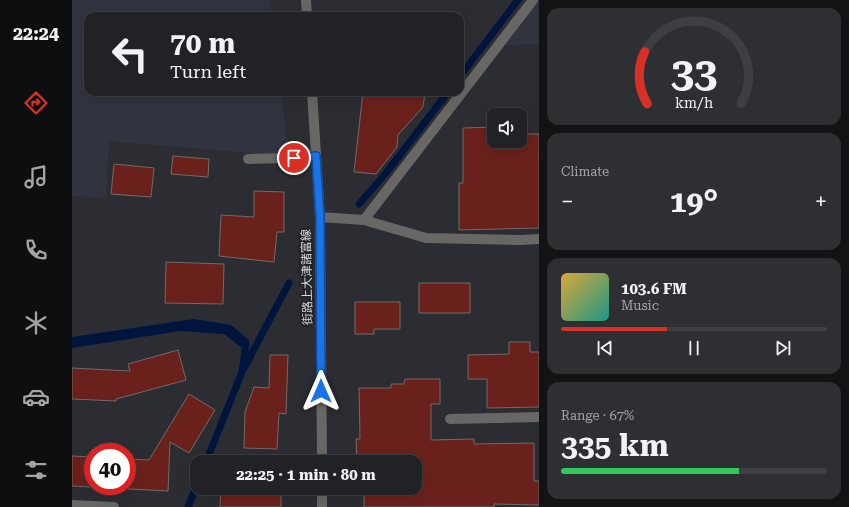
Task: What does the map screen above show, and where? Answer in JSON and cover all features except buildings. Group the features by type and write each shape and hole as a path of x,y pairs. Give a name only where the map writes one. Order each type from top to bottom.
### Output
{"street":[{"path":"306,0 307,12"},
{"path":"464,90 533,0"},
{"name":"街路上大津諸富線","path":"312,96 320,217 322,455"},
{"path":"364,220 459,96"},
{"path":"248,159 316,156"},
{"path":"320,217 364,220 426,238 539,239"},
{"path":"450,419 539,417"},
{"path":"322,495 322,507"},
{"path":"72,505 114,506"}],"shaded area":[{"path":"72,0 270,0 271,12 84,12 84,96 282,96 289,156 109,141 106,198 72,196"},
{"path":"527,0 539,0 539,44 492,46"}],"water":[{"path":"194,319 231,325 249,340 242,348 224,334 180,331 72,348 72,337"}],"waterway":[{"path":"464,71 518,0"},
{"path":"359,204 386,173 445,96"},
{"path":"209,455 242,372 289,283"},
{"path":"240,338 246,343 242,372"},
{"path":"188,507 193,495"}],"route":[{"path":"294,158 316,156 320,217 321,391"}]}
